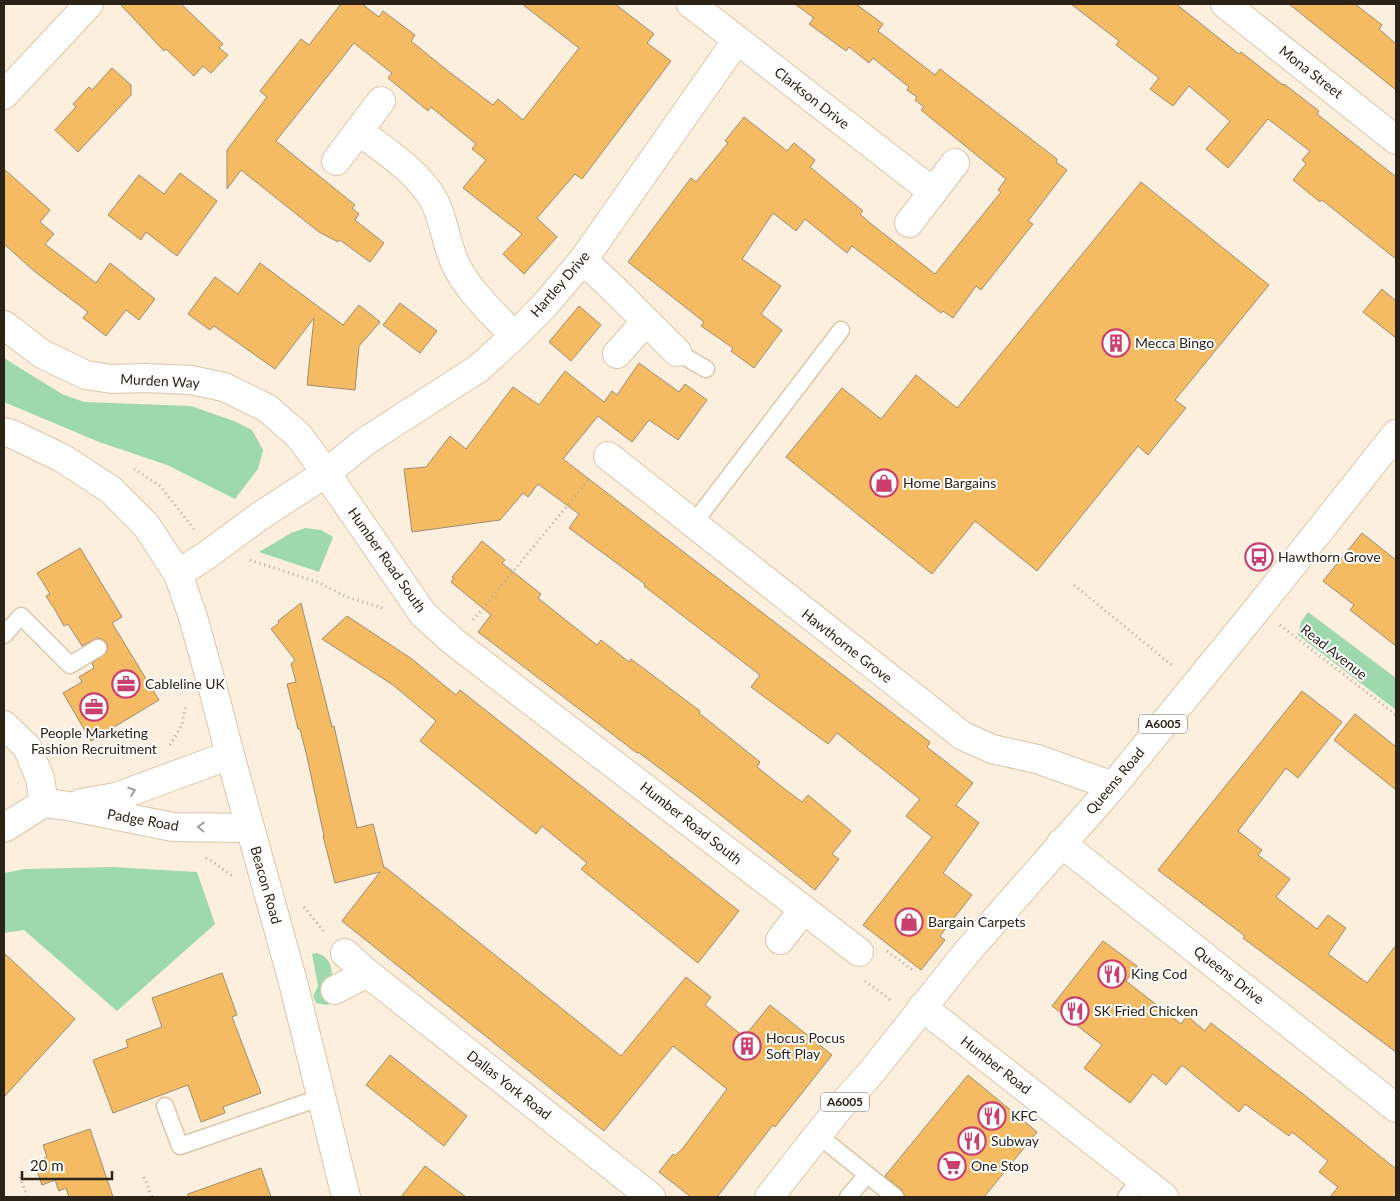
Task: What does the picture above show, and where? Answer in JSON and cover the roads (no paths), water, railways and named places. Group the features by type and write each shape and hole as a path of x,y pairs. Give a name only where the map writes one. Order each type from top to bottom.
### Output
{"street":[{"path":"4,95 89,4"},
{"name":"Clarkson Drive","path":"691,4 933,192"},
{"name":"Mona Street","path":"1225,4 1396,140"},
{"name":"Hartley Drive","path":"326,473 366,441 480,368 543,307 583,260 738,40"},
{"path":"336,161 382,100"},
{"path":"359,131 413,174 428,192 438,208 449,250 457,268 477,295 514,336"},
{"path":"909,223 955,163"},
{"path":"583,260 677,352"},
{"path":"617,354 646,321"},
{"name":"Murden Way","path":"4,324 42,354 86,375 112,379 191,380 224,387 267,408 298,436 326,473"},
{"path":"4,432 62,458 110,490 146,525 178,574 208,555 260,516 326,473"},
{"name":"Queens Road","path":"922,1008 1112,786 1258,608 1396,434"},
{"name":"Hawthorne Grove","path":"608,456 963,736 992,749 1037,759 1112,786"},
{"name":"Humber Road South","path":"326,473 423,614 454,642 860,952"},
{"name":"Beacon Road","path":"178,574 193,617 293,982 346,1197"},
{"path":"4,725 27,747 40,778 56,805"},
{"name":"Padge Road","path":"4,828 56,805 116,797 230,755"},
{"name":"Padge Road","path":"56,805 173,827 250,828"},
{"name":"Queens Drive","path":"1061,844 1396,1108"},
{"path":"780,940 803,910"},
{"name":"Dallas York Road","path":"345,953 367,973 651,1197"},
{"path":"334,990 367,973"},
{"name":"A6005","path":"768,1197 922,1008"},
{"name":"Humber Road","path":"922,1008 1134,1188 1164,1197"}],"lane":[{"path":"693,524 841,330"},
{"path":"677,352 706,369"},
{"path":"4,635 20,616 70,665 98,648"},
{"path":"165,1106 180,1146 322,1097"},
{"path":"818,1135 894,1197"},
{"path":"848,1197 867,1174"}],"place":[{"name":"Mecca Bingo","path":"1116,343"},
{"name":"Home Bargains","path":"884,483"},
{"name":"Hawthorn Grove","path":"1259,557"},
{"name":"Cableline UK","path":"126,684"},
{"name":"People Marketing Fashion Recruitment","path":"94,707"},
{"name":"Bargain Carpets","path":"909,922"},
{"name":"King Cod","path":"1112,974"},
{"name":"SK Fried Chicken","path":"1075,1011"},
{"name":"Hocus Pocus Soft Play","path":"747,1046"},
{"name":"KFC","path":"992,1116"},
{"name":"Subway","path":"972,1141"},
{"name":"One Stop","path":"952,1166"}]}
